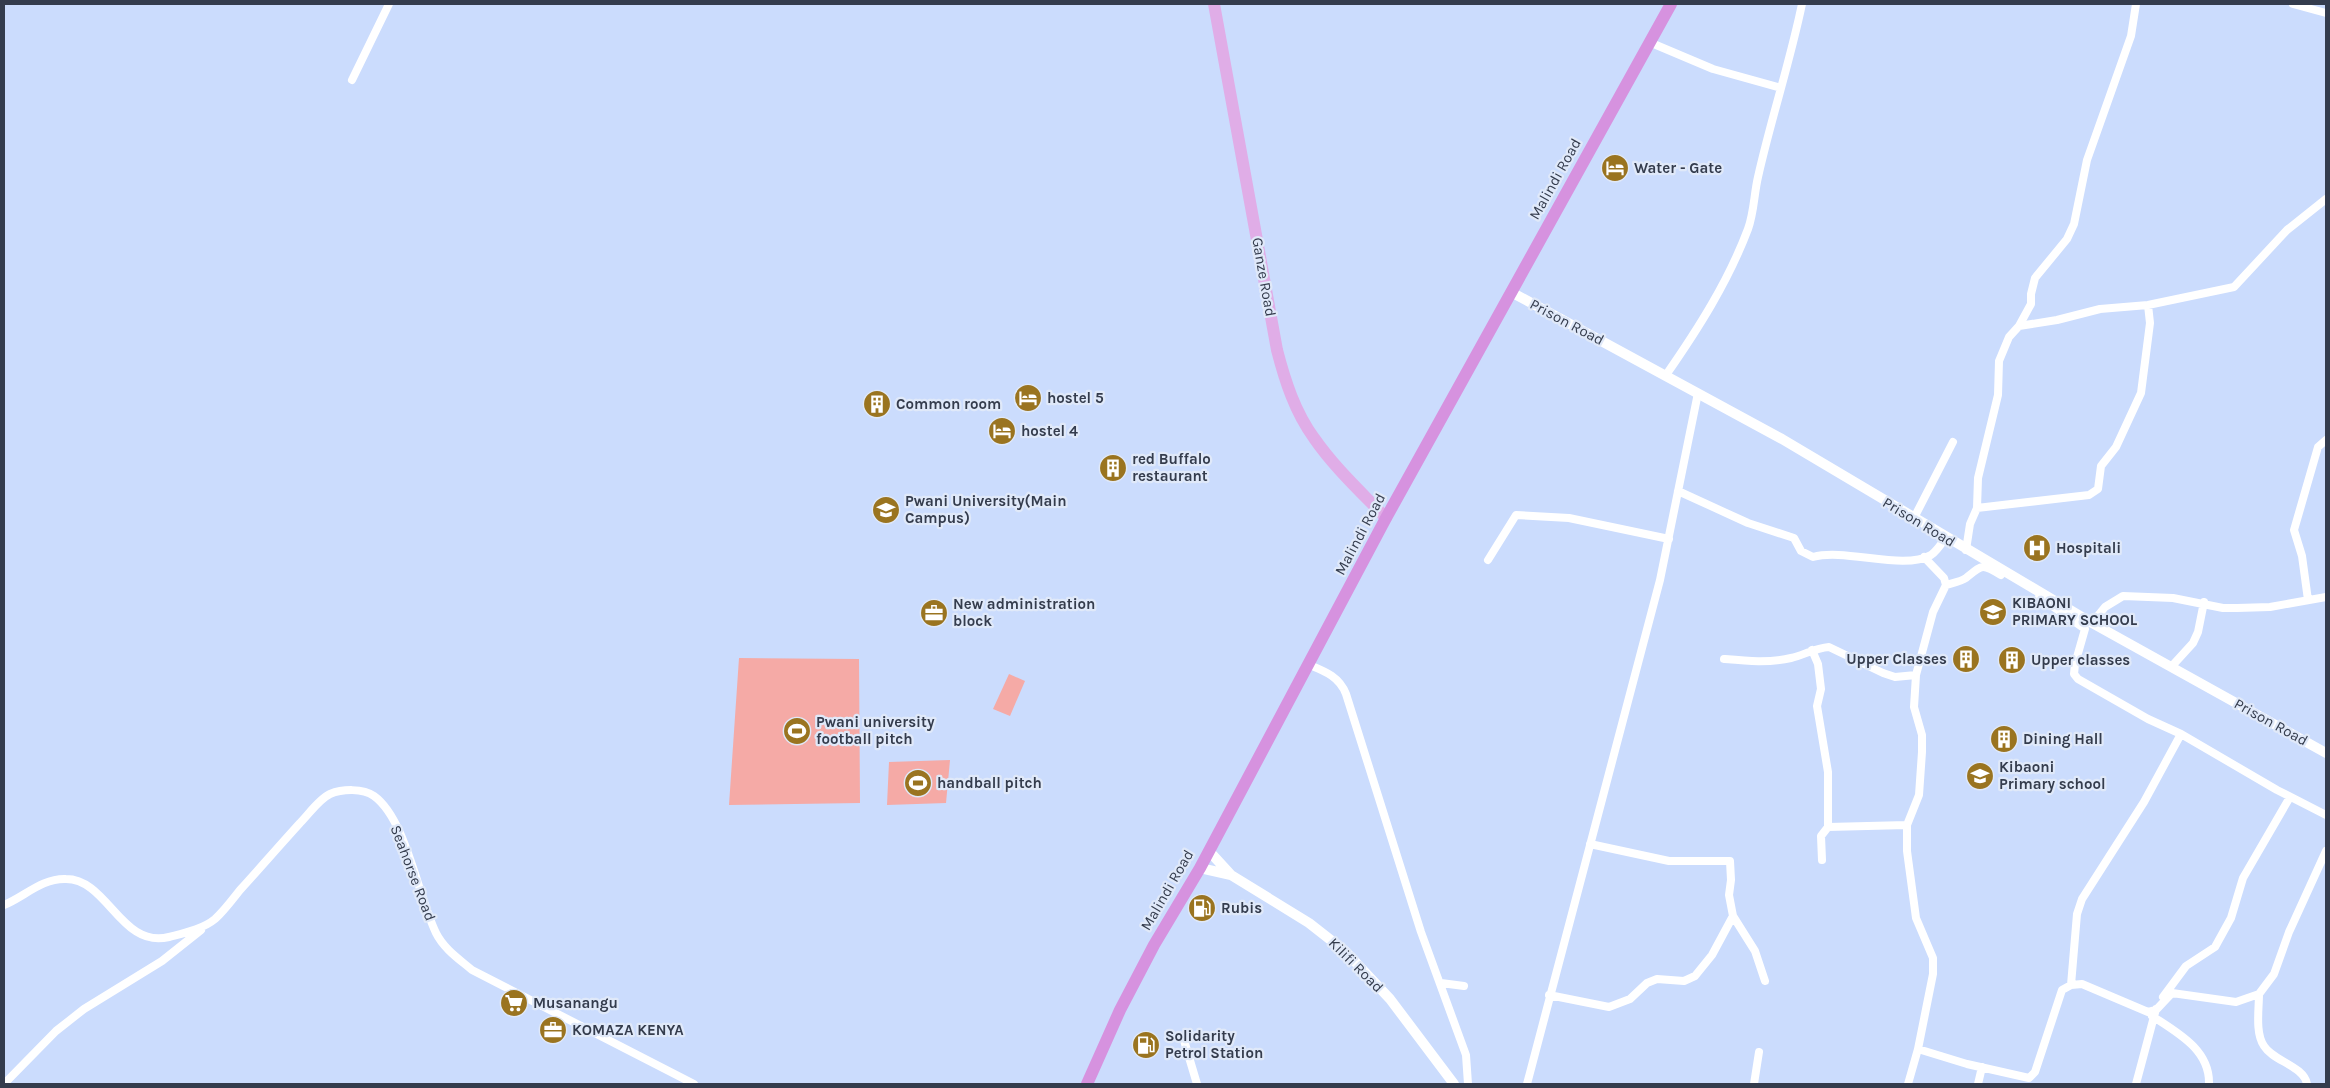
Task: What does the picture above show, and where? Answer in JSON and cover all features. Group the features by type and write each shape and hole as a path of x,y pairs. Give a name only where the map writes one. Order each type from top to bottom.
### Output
{"highway":[{"name":"Malindi Road","path":"1089,1083 1120,1010 1154,944 1200,868 1386,518 1671,4"}],"main road":[{"name":"Ganze Road","path":"1214,4 1285,381 1314,439 1386,518"}],"street":[{"path":"352,80 389,4"},
{"path":"1666,375 1698,328 1728,276 1749,226 1758,178 1802,4"},
{"path":"1966,550 1970,524 1977,508 1978,478 1998,395 1999,361 2009,337 2019,326 2031,304 2031,294 2036,278 2067,239 2074,224 2088,160 2131,36 2136,4"},
{"path":"2293,4 2326,12"},
{"path":"1649,42 1713,69 1781,88"},
{"path":"2019,326 2057,320 2100,309 2148,305 2234,287 2287,230 2326,200"},
{"name":"Prison Road","path":"1511,292 1782,439 1966,550 2092,623 2326,752"},
{"path":"1977,508 2088,495 2098,489 2101,466 2116,447 2141,393 2150,323 2148,305"},
{"path":"1527,1084 1536,1054 1549,995 1651,617 1669,539 1698,393"},
{"path":"2308,600 2302,556 2294,530 2318,447 2326,440"},
{"path":"1914,518 1953,442"},
{"path":"1678,491 1762,528 1794,538 1801,551 1814,557 1827,553 1898,560 1924,558 1932,554 1946,537"},
{"path":"1488,560 1516,515 1569,518 1669,539"},
{"path":"1908,1084 1918,1049 1933,974 1933,958 1916,918 1912,895 1907,826 1919,795 1920,786 1922,735 1914,707 1916,675 1933,612 1946,586 1944,578 1924,558"},
{"path":"1946,586 1964,580 1979,566 1984,566 2058,609 2085,629 2075,664 2074,674 2078,679 2148,719 2181,734 2290,797 2326,815"},
{"path":"2092,623 2105,607 2123,596 2159,596 2204,602 2224,608 2256,608 2326,597"},
{"path":"2172,666 2193,643 2198,632 2204,602"},
{"path":"1724,660 1763,662 1791,658 1812,650 1829,647 1895,677 1916,675"},
{"path":"1812,650 1818,664 1821,689 1818,711 1828,772 1828,827 1822,836 1822,860"},
{"path":"1307,664 1330,673 1343,687 1396,858 1466,1055 1468,1084"},
{"path":"2071,985 2077,914 2082,899 2144,802 2181,734"},
{"name":"Seahorse Road","path":"4,905 47,882 66,879 80,882 90,888 139,934 167,938 194,930 214,920 329,794 347,790 363,791 374,795 389,812 406,851 431,921 447,949 472,970 694,1084"},
{"path":"2136,1084 2153,1014 2179,973 2193,960 2215,947 2231,918 2244,878 2290,797"},
{"path":"1828,827 1907,826"},
{"path":"1590,844 1669,860 1730,861 1731,880 1729,895 1733,916 1756,951 1766,981"},
{"name":"Kilifi Road","path":"1209,851 1230,876"},
{"path":"2153,1014 2172,993 2236,1002 2259,994 2276,969 2289,932 2326,851"},
{"name":"Kilifi Road","path":"1200,868 1230,876 1294,913 1346,952 1390,999 1454,1084"},
{"path":"1549,995 1609,1007 1630,999 1647,983 1657,979 1684,980 1695,976 1712,955 1733,916"},
{"path":"4,1084 56,1031 84,1008 162,960 214,920"},
{"path":"1441,983 1464,986"},
{"path":"1918,1049 1982,1068 2025,1078 2032,1077 2048,1039 2062,990 2071,985 2082,984 2153,1014 2198,1050 2205,1061 2209,1074 2209,1084"},
{"path":"2259,994 2261,1038 2264,1046 2302,1074 2307,1084"},
{"path":"1183,1037 1197,1084"},
{"path":"1754,1084 1759,1052"},
{"path":"1978,1084 1982,1068"},
{"path":"674,1084 678,1076"}],"shaded area":[{"name":"Pwani university football pitch","path":"739,658 859,659 860,803 729,805"},
{"path":"1009,674 1025,681 1010,716 993,709"},
{"name":"handball pitch","path":"950,760 946,803 887,805 889,762"}],"place":[{"name":"Water - Gate","path":"1615,168"},
{"name":"hostel 5","path":"1028,398"},
{"name":"Common room","path":"877,404"},
{"name":"hostel 4","path":"1002,431"},
{"name":"red Buffalo restaurant","path":"1113,468"},
{"name":"Pwani University(Main Campus)","path":"886,510"},
{"name":"Hospitali","path":"2037,548"},
{"name":"KIBAONI PRIMARY SCHOOL","path":"1993,612"},
{"name":"New administration block","path":"934,613"},
{"name":"Upper Classes","path":"1966,659"},
{"name":"Upper classes","path":"2012,660"},
{"name":"Pwani university football pitch","path":"797,731"},
{"name":"Dining Hall","path":"2004,739"},
{"name":"Kibaoni Primary school","path":"1980,776"},
{"name":"handball pitch","path":"918,783"},
{"name":"Rubis","path":"1202,908"},
{"name":"Musanangu","path":"514,1003"},
{"name":"KOMAZA KENYA","path":"553,1030"},
{"name":"Solidarity Petrol Station","path":"1146,1045"}]}
